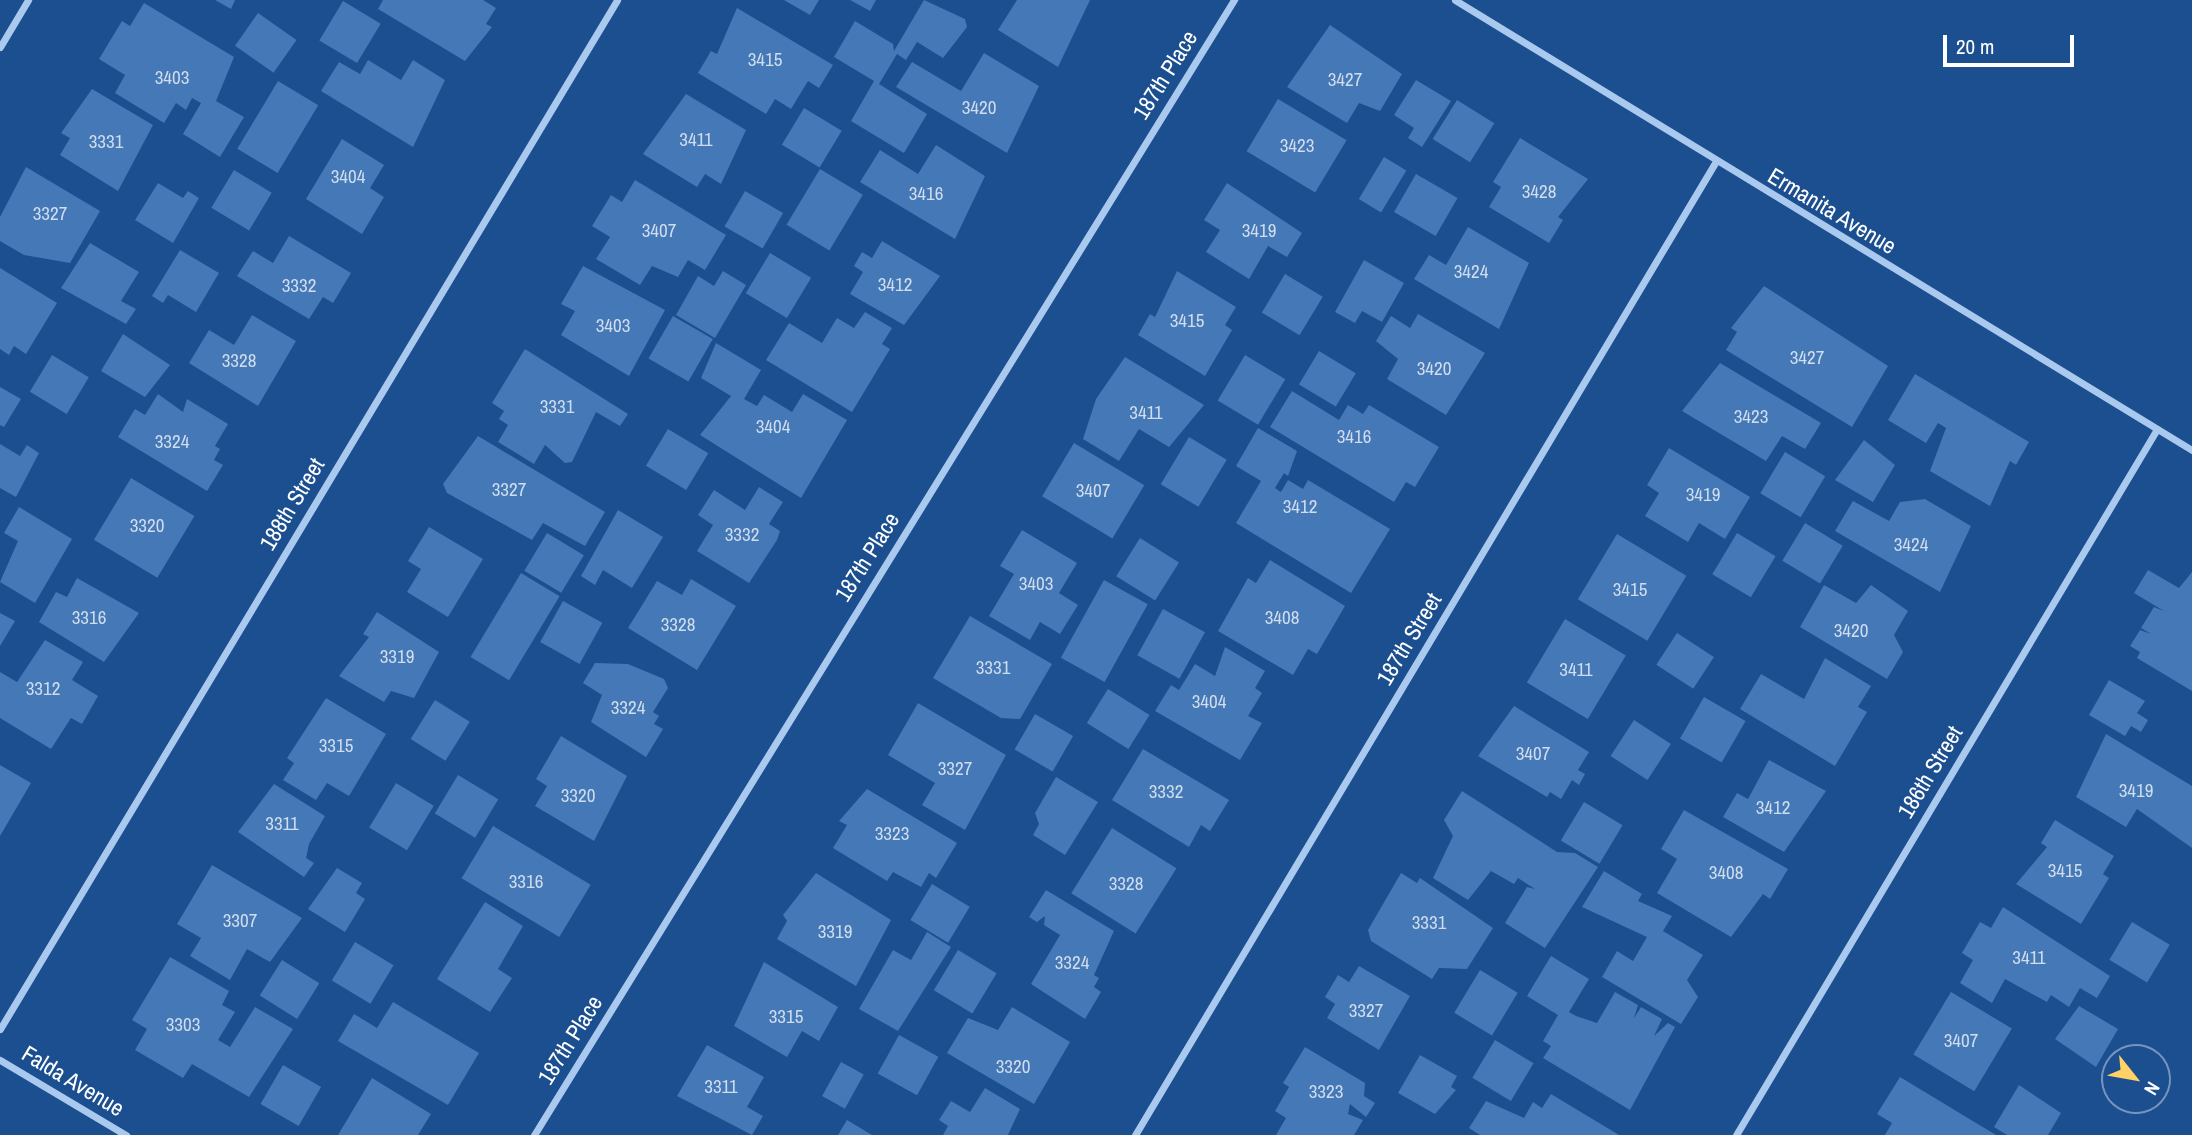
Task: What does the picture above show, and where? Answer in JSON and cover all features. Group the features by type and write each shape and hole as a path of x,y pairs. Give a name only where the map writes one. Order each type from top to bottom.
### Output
{"street":[{"path":"0,47 28,0"},
{"name":"188th Street","path":"0,1028 617,0"},
{"name":"187th Place","path":"534,1135 1234,0"},
{"name":"Ermanita Avenue","path":"1455,0 1715,163 2192,450"},
{"name":"187th Street","path":"1135,1135 1715,163"},
{"name":"186th Street","path":"1736,1135 2157,429"},
{"name":"Falda Avenue","path":"0,1060 126,1135"}],"building":[{"path":"215,0 235,0 231,9"},
{"path":"383,0 483,0 496,8 486,24 492,27 465,61 378,9"},
{"path":"784,0 819,0 810,15"},
{"path":"850,0 876,0 870,11"},
{"path":"924,0 965,19 967,27 943,58 917,42 906,60 897,54 879,84 927,114 904,153 851,121 874,81 834,57 855,21 893,44 894,51"},
{"path":"1017,0 1090,0 1058,67 998,30"},
{"path":"343,1 381,24 357,63 319,40"},
{"path":"144,3 234,57 216,101 244,117 220,157 183,134 201,103 192,98 186,110 176,103 164,123 115,93 125,75 99,59 122,21 130,26"},
{"path":"737,8 833,65 819,88 808,81 791,109 775,99 766,114 698,73 711,51 717,54"},
{"path":"258,13 297,40 274,73 235,46"},
{"path":"1330,25 1402,74 1380,111 1359,103 1347,123 1287,87"},
{"path":"984,53 1039,86 1007,153 896,87 912,62 961,91"},
{"path":"368,60 401,80 413,60 445,80 413,147 321,91 339,62 360,74"},
{"path":"1416,80 1451,101 1422,147 1408,138 1414,128 1394,115"},
{"path":"278,81 318,105 278,173 237,149"},
{"path":"92,89 153,125 118,191 60,155 70,138 61,133"},
{"path":"686,94 746,130 721,184 705,174 697,187 643,154"},
{"path":"1278,99 1347,140 1315,192 1247,151"},
{"path":"1457,100 1494,123 1470,162 1433,139"},
{"path":"804,108 842,131 820,168 782,145"},
{"path":"1520,138 1588,179 1558,217 1563,220 1549,243 1489,207 1501,187 1493,182"},
{"path":"342,139 384,165 370,188 384,197 362,234 306,199"},
{"path":"936,145 985,176 955,239 860,182 880,150 918,174"},
{"path":"1384,157 1406,170 1381,212 1359,199"},
{"path":"26,167 100,211 70,263 24,255 0,241 0,217"},
{"path":"820,169 863,195 829,250 787,225"},
{"path":"234,170 272,193 249,230 211,208"},
{"path":"1416,174 1458,198 1436,236 1394,212"},
{"path":"635,180 726,235 705,270 688,260 678,277 652,266 640,285 596,259 610,237 592,226 611,195 622,202"},
{"path":"158,183 183,198 188,191 199,198 173,243 135,220"},
{"path":"1227,183 1302,233 1287,257 1268,246 1249,279 1206,252 1220,230 1204,220"},
{"path":"745,191 783,213 763,249 724,227"},
{"path":"1468,227 1529,263 1499,329 1414,279 1429,255 1446,265"},
{"path":"289,236 351,273 333,303 323,297 309,319 237,276 253,251 273,263"},
{"path":"882,241 940,276 904,325 850,294 863,272 854,266 862,252 872,258"},
{"path":"90,243 139,272 121,301 136,309 126,324 61,288"},
{"path":"180,250 219,273 196,312 168,295 163,303 152,296"},
{"path":"770,253 811,278 787,318 746,293"},
{"path":"1364,260 1404,283 1382,322 1362,311 1355,323 1335,312"},
{"path":"583,266 665,310 629,376 561,335 575,311 561,304"},
{"path":"0,268 57,303 26,354 14,346 9,355 0,349"},
{"path":"723,271 746,285 715,338 676,315 698,276 714,286"},
{"path":"1177,271 1236,307 1225,325 1232,330 1205,376 1138,335 1150,314 1155,317"},
{"path":"1285,274 1323,297 1300,335 1262,313"},
{"path":"1764,286 1888,366 1852,427 1726,350 1737,332 1731,328"},
{"path":"865,312 892,328 882,344 890,349 852,412 766,360 789,323 822,343 837,318 854,328"},
{"path":"1418,314 1485,353 1446,415 1387,379 1398,359 1376,341 1391,316 1410,328"},
{"path":"252,315 296,341 258,406 189,363 209,330 234,345"},
{"path":"673,316 713,339 688,381 648,358"},
{"path":"123,334 170,365 145,397 101,371"},
{"path":"716,343 761,370 744,399 757,406 764,395 792,412 803,394 847,420 801,498 700,435 731,396 701,378"},
{"path":"525,349 628,414 620,426 596,412 572,462 565,463 545,445 534,464 498,442 508,425 499,419 504,411 492,403"},
{"path":"1319,351 1356,373 1336,407 1299,384"},
{"path":"52,355 89,377 67,414 30,392"},
{"path":"1245,355 1285,379 1258,425 1218,400"},
{"path":"1125,357 1204,405 1169,447 1139,429 1119,461 1083,439 1096,399"},
{"path":"1720,363 1821,423 1805,449 1782,436 1766,461 1682,411"},
{"path":"1915,374 2029,442 2016,465 2010,461 1990,506 1930,471 1946,428 1938,423 1926,443 1888,420"},
{"path":"0,387 21,399 4,427 0,425"},
{"path":"1292,391 1339,420 1348,405 1363,414 1369,405 1439,447 1415,487 1406,482 1394,502 1270,427"},
{"path":"158,394 183,412 187,399 228,424 215,446 220,449 214,460 223,465 207,491 118,437 135,409 145,415"},
{"path":"1258,428 1297,451 1288,476 1284,473 1275,488 1281,492 1288,480 1303,489 1308,480 1390,529 1351,593 1236,523 1261,481 1236,466"},
{"path":"668,429 708,453 686,490 646,466"},
{"path":"478,436 605,512 585,546 543,523 532,540 447,493 443,484"},
{"path":"1189,437 1227,460 1198,507 1161,484"},
{"path":"1864,440 1895,465 1873,502 1835,480"},
{"path":"1074,443 1144,485 1112,538 1042,496"},
{"path":"0,444 20,456 27,445 39,453 16,497 0,488"},
{"path":"1669,448 1750,497 1725,539 1699,523 1688,542 1645,516 1659,493 1647,485"},
{"path":"1785,452 1825,476 1801,517 1760,493"},
{"path":"131,478 194,516 157,578 94,540"},
{"path":"759,487 783,502 769,524 780,531 749,583 697,551 713,525 698,515 714,490 745,510"},
{"path":"1925,499 1971,526 1940,592 1835,531 1853,501 1889,521 1900,502"},
{"path":"19,507 72,539 35,603 0,582 18,541 4,533"},
{"path":"618,510 663,537 632,588 603,570 595,585 581,576"},
{"path":"1805,523 1843,546 1820,583 1782,561"},
{"path":"429,527 483,559 448,617 407,592 421,569 408,561"},
{"path":"1022,530 1077,563 1059,593 1078,605 1060,634 1040,622 1030,640 989,616 1014,574 1000,566"},
{"path":"547,533 584,555 561,593 524,571"},
{"path":"1737,533 1776,556 1751,597 1712,574"},
{"path":"1617,534 1686,576 1647,641 1578,599"},
{"path":"1140,538 1179,562 1155,601 1116,576"},
{"path":"1270,560 1345,606 1317,654 1308,649 1293,675 1218,631 1248,578 1256,583"},
{"path":"2148,570 2179,588 2192,572 2192,691 2137,658 2140,652 2130,646 2140,630 2151,634 2141,628 2154,607 2164,611 2134,593"},
{"path":"521,573 560,596 509,680 471,657"},
{"path":"77,578 139,613 104,662 39,622 56,592 67,597"},
{"path":"691,579 736,606 697,670 628,628 657,581 682,595"},
{"path":"1104,580 1148,604 1105,682 1061,658"},
{"path":"1824,585 1856,603 1871,585 1908,611 1894,635 1903,652 1887,679 1800,627"},
{"path":"563,601 602,623 580,664 540,642"},
{"path":"1163,609 1205,632 1179,679 1137,655"},
{"path":"377,612 439,652 414,698 391,691 384,702 339,676 369,637 363,634"},
{"path":"0,613 15,621 0,646"},
{"path":"970,616 1052,664 1020,719 1001,718 933,678"},
{"path":"1565,619 1626,656 1588,719 1527,682"},
{"path":"1677,633 1714,657 1693,689 1656,665"},
{"path":"45,640 83,662 72,680 98,696 82,724 71,718 51,749 0,718 0,672 17,682"},
{"path":"1225,647 1265,671 1255,688 1262,693 1248,716 1262,723 1240,760 1155,711 1171,685 1179,690 1195,664 1215,676"},
{"path":"1825,658 1871,686 1858,707 1867,712 1835,766 1740,709 1761,674 1804,699"},
{"path":"595,663 628,664 664,679 668,688 653,712 659,716 654,724 663,729 646,757 591,722 602,695 583,683"},
{"path":"2109,680 2145,701 2137,713 2148,720 2141,732 2131,726 2125,736 2089,715"},
{"path":"1108,689 1150,715 1128,749 1087,723"},
{"path":"1704,697 1746,721 1722,763 1680,739"},
{"path":"326,698 386,734 349,796 327,783 316,800 283,780 294,763 287,758"},
{"path":"435,700 470,722 445,761 411,739"},
{"path":"918,703 1006,755 965,830 922,805 935,783 888,755"},
{"path":"1514,706 1589,752 1578,770 1585,774 1579,785 1572,780 1561,799 1550,792 1547,797 1478,756"},
{"path":"1035,714 1073,736 1053,772 1014,750"},
{"path":"1634,720 1671,744 1647,780 1611,756"},
{"path":"2106,734 2192,786 2192,848 2137,809 2126,827 2076,797"},
{"path":"561,736 627,776 594,841 535,806 547,786 536,779"},
{"path":"1143,749 1229,800 1210,831 1201,825 1189,847 1112,800"},
{"path":"1769,760 1826,791 1784,852 1723,817 1737,793 1748,799"},
{"path":"0,765 31,783 0,836"},
{"path":"458,775 498,799 475,838 435,814"},
{"path":"1056,777 1098,802 1065,855 1033,835 1039,824 1035,813"},
{"path":"396,783 434,806 407,850 369,828"},
{"path":"274,784 325,816 309,844 306,858 314,863 304,877 238,832"},
{"path":"867,789 957,843 936,878 929,873 921,887 893,872 887,881 833,848 847,825 839,821"},
{"path":"1462,791 1557,852 1575,853 1598,867 1545,948 1505,923 1527,887 1535,889 1518,878 1514,884 1491,871 1468,900 1433,878 1453,836 1444,820"},
{"path":"1584,802 1623,825 1599,864 1561,841"},
{"path":"1684,810 1788,869 1770,899 1763,894 1731,937 1657,893 1677,859 1661,849"},
{"path":"2055,820 2114,856 2103,874 2109,878 2081,924 2016,884 2047,847 2041,843"},
{"path":"493,826 591,885 559,937 462,878"},
{"path":"1112,828 1176,868 1136,934 1071,893"},
{"path":"212,865 302,918 270,962 247,949 230,980 190,956 201,938 177,924"},
{"path":"337,868 362,883 356,893 365,899 345,932 308,909"},
{"path":"1604,871 1642,894 1638,901 1672,916 1663,931 1703,955 1687,980 1698,997 1681,1024 1602,977 1617,951 1633,961 1647,937 1582,907"},
{"path":"816,873 891,920 856,986 777,939 787,921 783,915"},
{"path":"1401,873 1417,883 1420,878 1493,928 1467,969 1439,968 1432,979 1371,941 1368,930"},
{"path":"932,884 970,907 948,943 910,920"},
{"path":"1046,890 1114,931 1094,975 1099,978 1094,987 1101,992 1085,1019 1031,984 1060,935 1044,925 1045,916 1037,922 1029,917"},
{"path":"485,902 523,926 498,969 512,978 490,1012 437,979"},
{"path":"2003,907 2110,976 2097,998 2080,988 2069,1007 2051,995 2047,1002 2005,979 1992,1003 1960,983 1973,960 1962,953 1980,922 1991,928"},
{"path":"2132,922 2170,945 2147,982 2109,960"},
{"path":"927,932 951,947 898,1031 859,1009 893,950 911,960"},
{"path":"355,942 394,965 370,1004 332,981"},
{"path":"958,950 997,973 972,1013 934,990"},
{"path":"1551,956 1589,979 1569,1012 1597,1023 1615,992 1638,1005 1634,1018 1641,1007 1662,1019 1654,1036 1668,1023 1675,1027 1630,1110 1543,1058 1551,1046 1543,1041 1558,1015 1527,996"},
{"path":"170,957 229,991 222,1005 235,1012 218,1040 230,1047 255,1007 293,1029 249,1097 192,1064 183,1078 135,1050 147,1029 132,1020"},
{"path":"282,960 319,983 297,1019 260,996"},
{"path":"764,962 838,1007 819,1041 802,1031 787,1057 734,1026"},
{"path":"1359,966 1410,996 1379,1050 1327,1018 1335,1004 1325,997 1338,975 1349,982"},
{"path":"1480,970 1518,993 1492,1036 1454,1013"},
{"path":"1951,992 2012,1029 1974,1091 1913,1055"},
{"path":"393,1002 479,1053 448,1105 338,1041 354,1014 377,1028"},
{"path":"2079,1006 2118,1029 2109,1044 2101,1044 2101,1058 2096,1067 2055,1039"},
{"path":"1012,1007 1070,1042 1034,1104 947,1053 968,1018 998,1030"},
{"path":"899,1035 938,1057 917,1095 878,1073"},
{"path":"1495,1040 1534,1063 1511,1101 1472,1078"},
{"path":"707,1045 764,1077 747,1107 763,1116 752,1135 677,1096"},
{"path":"1305,1047 1365,1083 1364,1096 1375,1103 1366,1117 1350,1104 1348,1114 1363,1120 1354,1135 1276,1135 1286,1118 1275,1111 1289,1087 1283,1083"},
{"path":"1420,1055 1457,1076 1451,1087 1456,1090 1435,1114 1398,1093"},
{"path":"841,1062 864,1075 845,1109 822,1096"},
{"path":"283,1065 321,1087 299,1126 260,1104"},
{"path":"1900,1077 1996,1135 1885,1135 1892,1123 1877,1114"},
{"path":"372,1078 431,1114 418,1135 338,1135"},
{"path":"2019,1085 2061,1113 2048,1135 2007,1135 1994,1127"},
{"path":"985,1088 1020,1109 1008,1135 943,1135 948,1126 939,1120 951,1101 970,1112"},
{"path":"1551,1094 1619,1135 1480,1135 1469,1128 1486,1101 1524,1118 1533,1102 1542,1108"},
{"path":"847,1120 872,1135 838,1135"}]}
